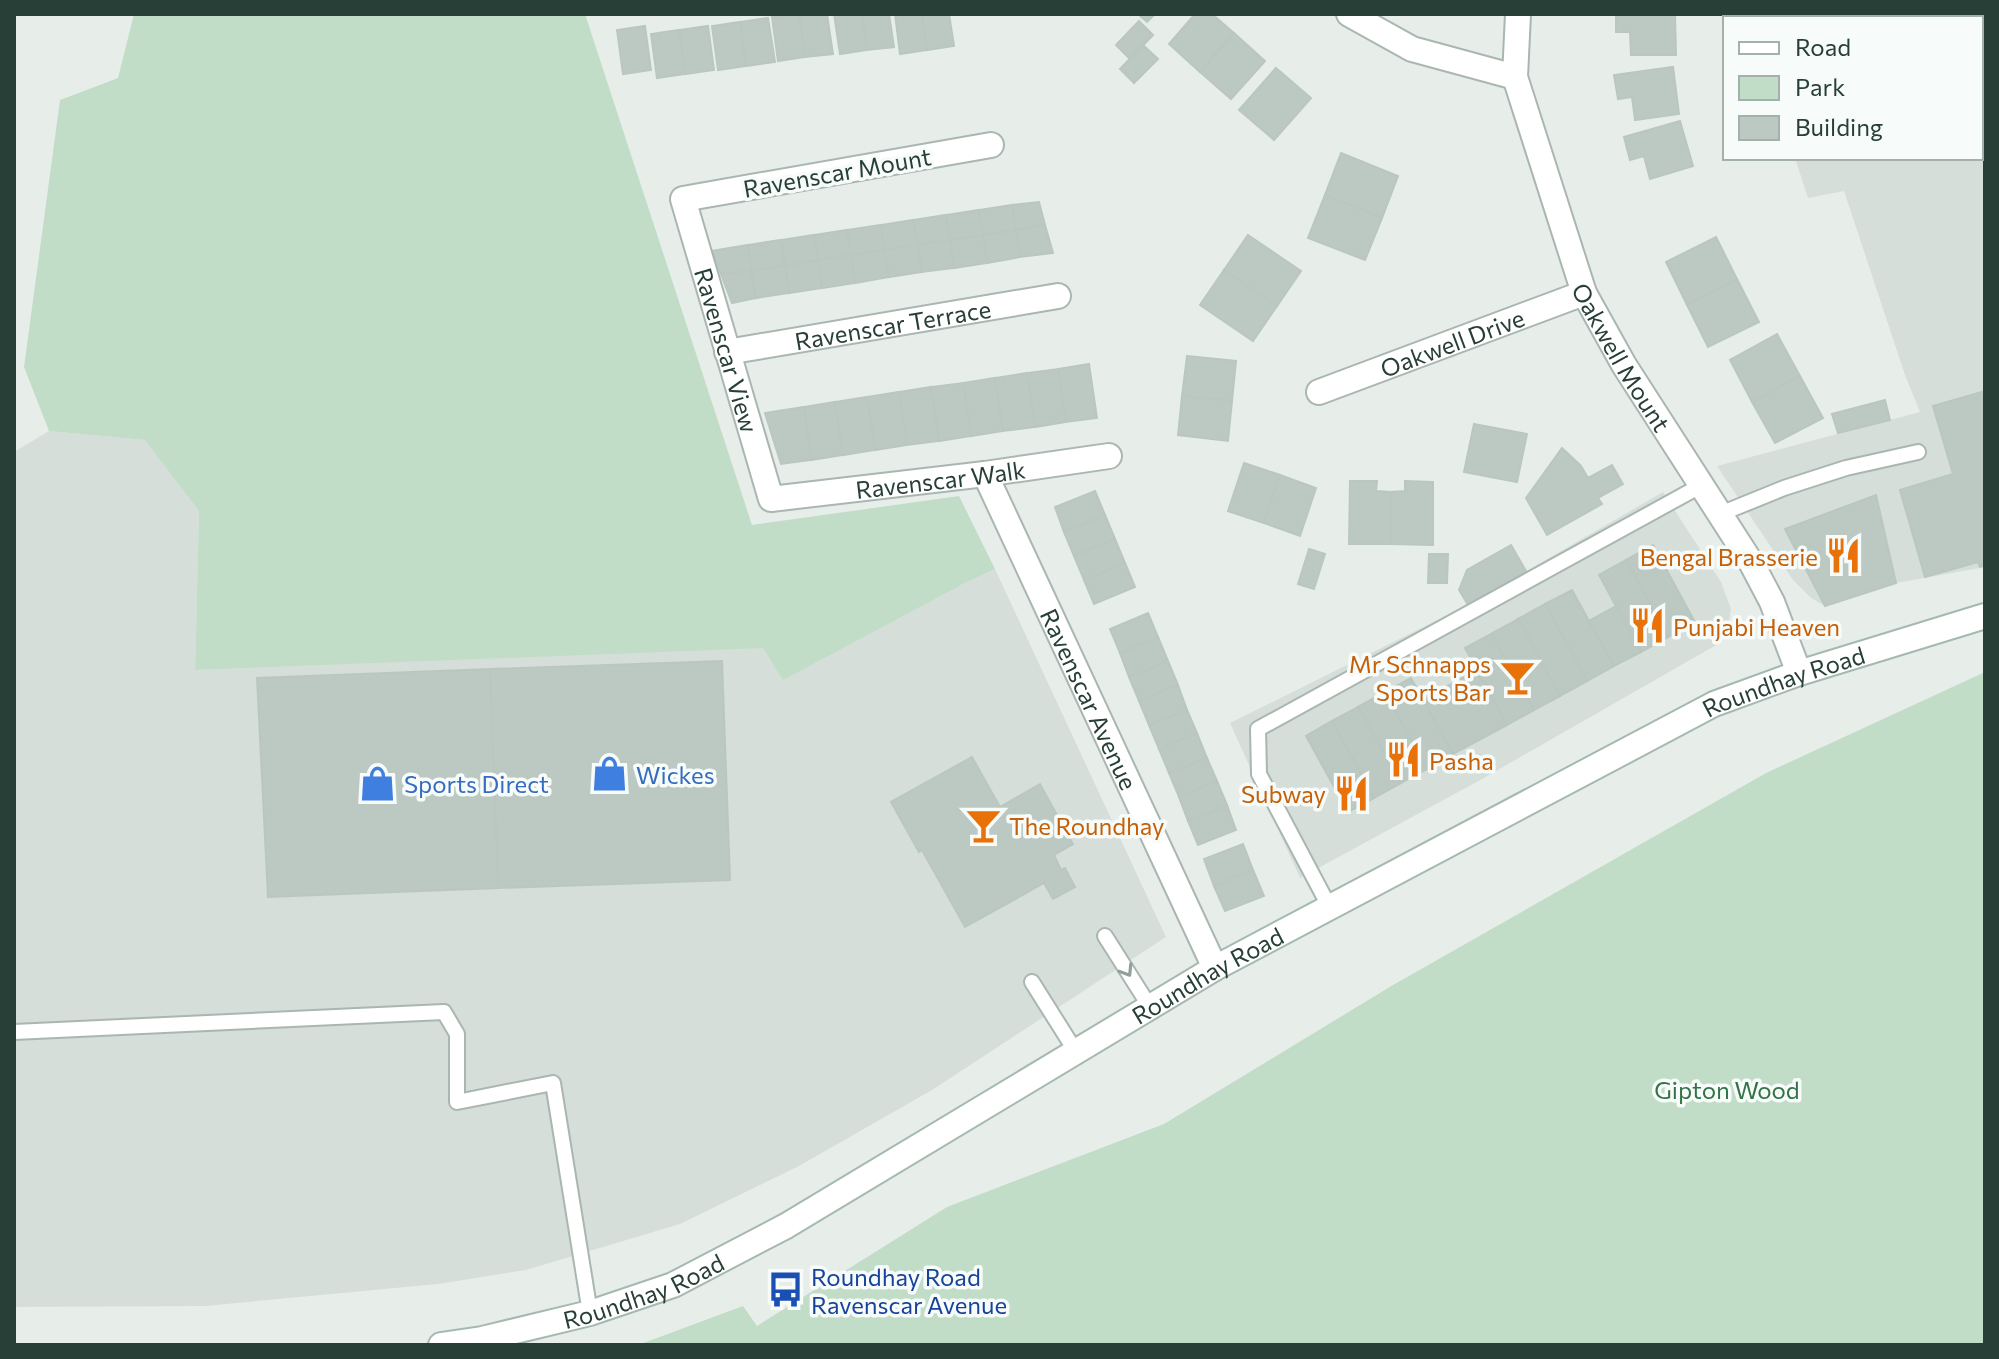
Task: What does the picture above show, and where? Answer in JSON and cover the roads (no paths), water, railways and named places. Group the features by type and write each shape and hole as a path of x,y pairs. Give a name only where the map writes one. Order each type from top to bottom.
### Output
{"street":[{"path":"1349,14 1412,49 1515,77"},
{"name":"Oakwell Mount","path":"1518,14 1515,77 1584,293 1624,365 1702,485 1772,602 1799,673"},
{"name":"Ravenscar Mount","path":"683,199 991,145"},
{"name":"Ravenscar View","path":"683,199 771,499"},
{"name":"Oakwell Drive","path":"1319,392 1584,293"},
{"name":"Ravenscar Terrace","path":"727,352 1058,296"},
{"name":"Ravenscar Walk","path":"771,499 1109,456"},
{"name":"Ravenscar Avenue","path":"985,474 1215,968"},
{"name":"Roundhay Road","path":"441,1345 482,1339 590,1313 673,1285 786,1226 1215,968 1714,704 1799,673 1985,616"}],"lane":[{"path":"1720,514 1784,488 1846,468 1918,452"},
{"path":"1330,908 1259,774 1258,729 1702,485"},
{"path":"1105,936 1150,1007"},
{"path":"1032,982 1076,1052"},
{"path":"14,1032 444,1012 457,1034 457,1102 553,1083 590,1313"}],"place":[{"name":"Bengal Brasserie","path":"1844,556"},
{"name":"Punjabi Heaven","path":"1647,626"},
{"name":"Mr Schnapps Sports Bar","path":"1517,677"},
{"name":"Pasha","path":"1403,760"},
{"name":"Wickes","path":"610,774"},
{"name":"Sports Direct","path":"378,783"},
{"name":"Subway","path":"1352,793"},
{"name":"The Roundhay","path":"983,825"},
{"name":"Roundhay Road Ravenscar Avenue","path":"785,1290"}],"park label":[{"name":"Gipton Wood","path":"1727,1089"}]}
